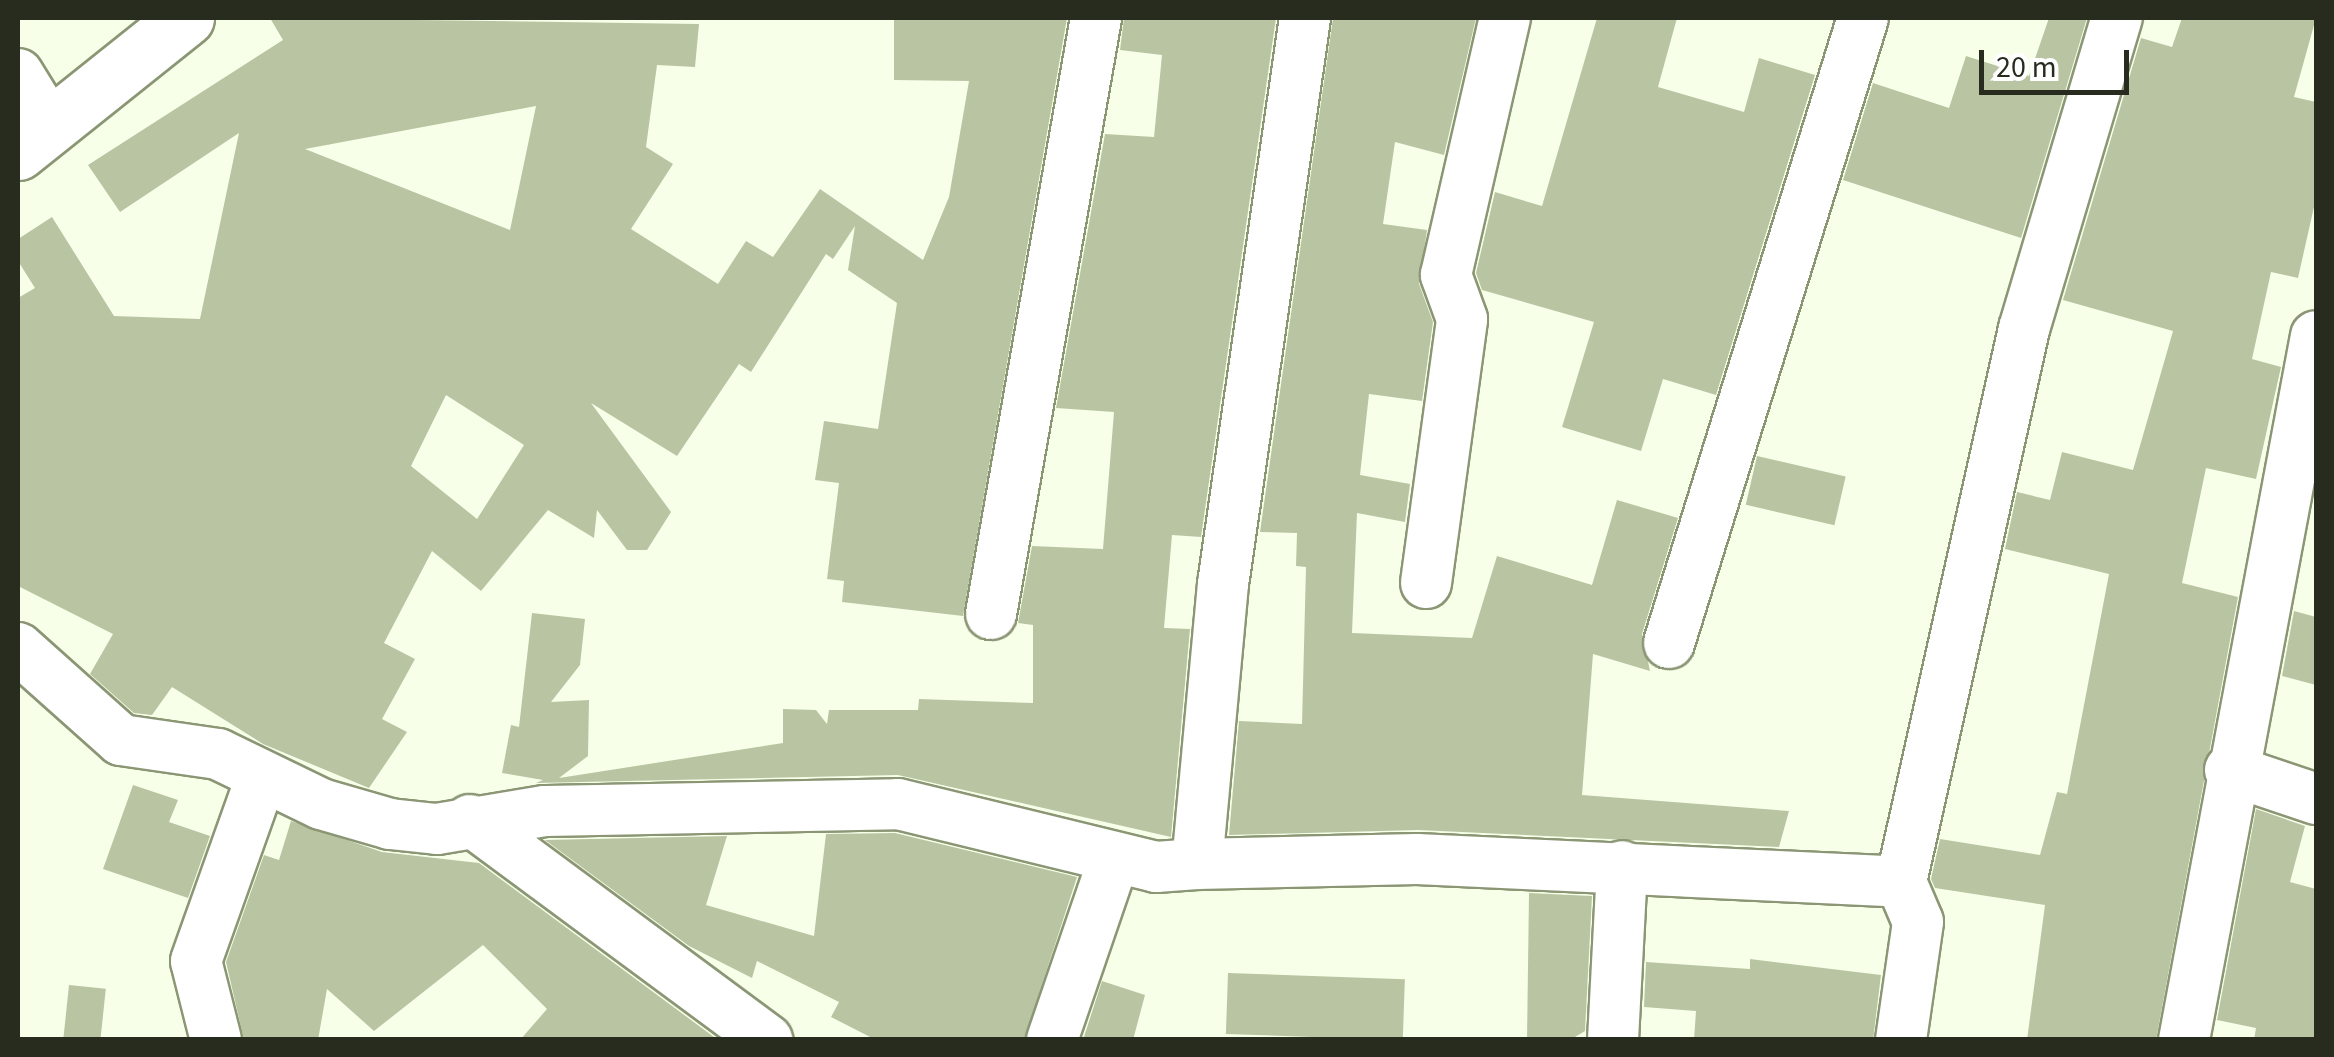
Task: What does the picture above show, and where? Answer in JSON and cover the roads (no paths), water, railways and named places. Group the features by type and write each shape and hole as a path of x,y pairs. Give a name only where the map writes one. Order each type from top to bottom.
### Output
{"street":[{"path":"18,74 34,139 186,18"},
{"path":"991,614 1096,18"},
{"path":"1198,864 1223,584 1306,18"},
{"path":"1426,583 1462,319 1446,275 1504,18"},
{"path":"1669,643 1863,18"},
{"path":"1901,1040 1918,922 1901,882 2024,329 2117,18"},
{"path":"2184,1040 2230,770 2305,450 2316,336"},
{"path":"18,648 121,740 218,754 262,776 390,824 438,829 470,820 898,804 1114,859 1198,864 1622,866 1901,882"},
{"path":"2230,770 2316,799"},
{"path":"216,1040 196,961 262,776"},
{"path":"470,820 767,1040"},
{"path":"1052,1040 1114,859"},
{"path":"1613,1040 1622,866"}]}
